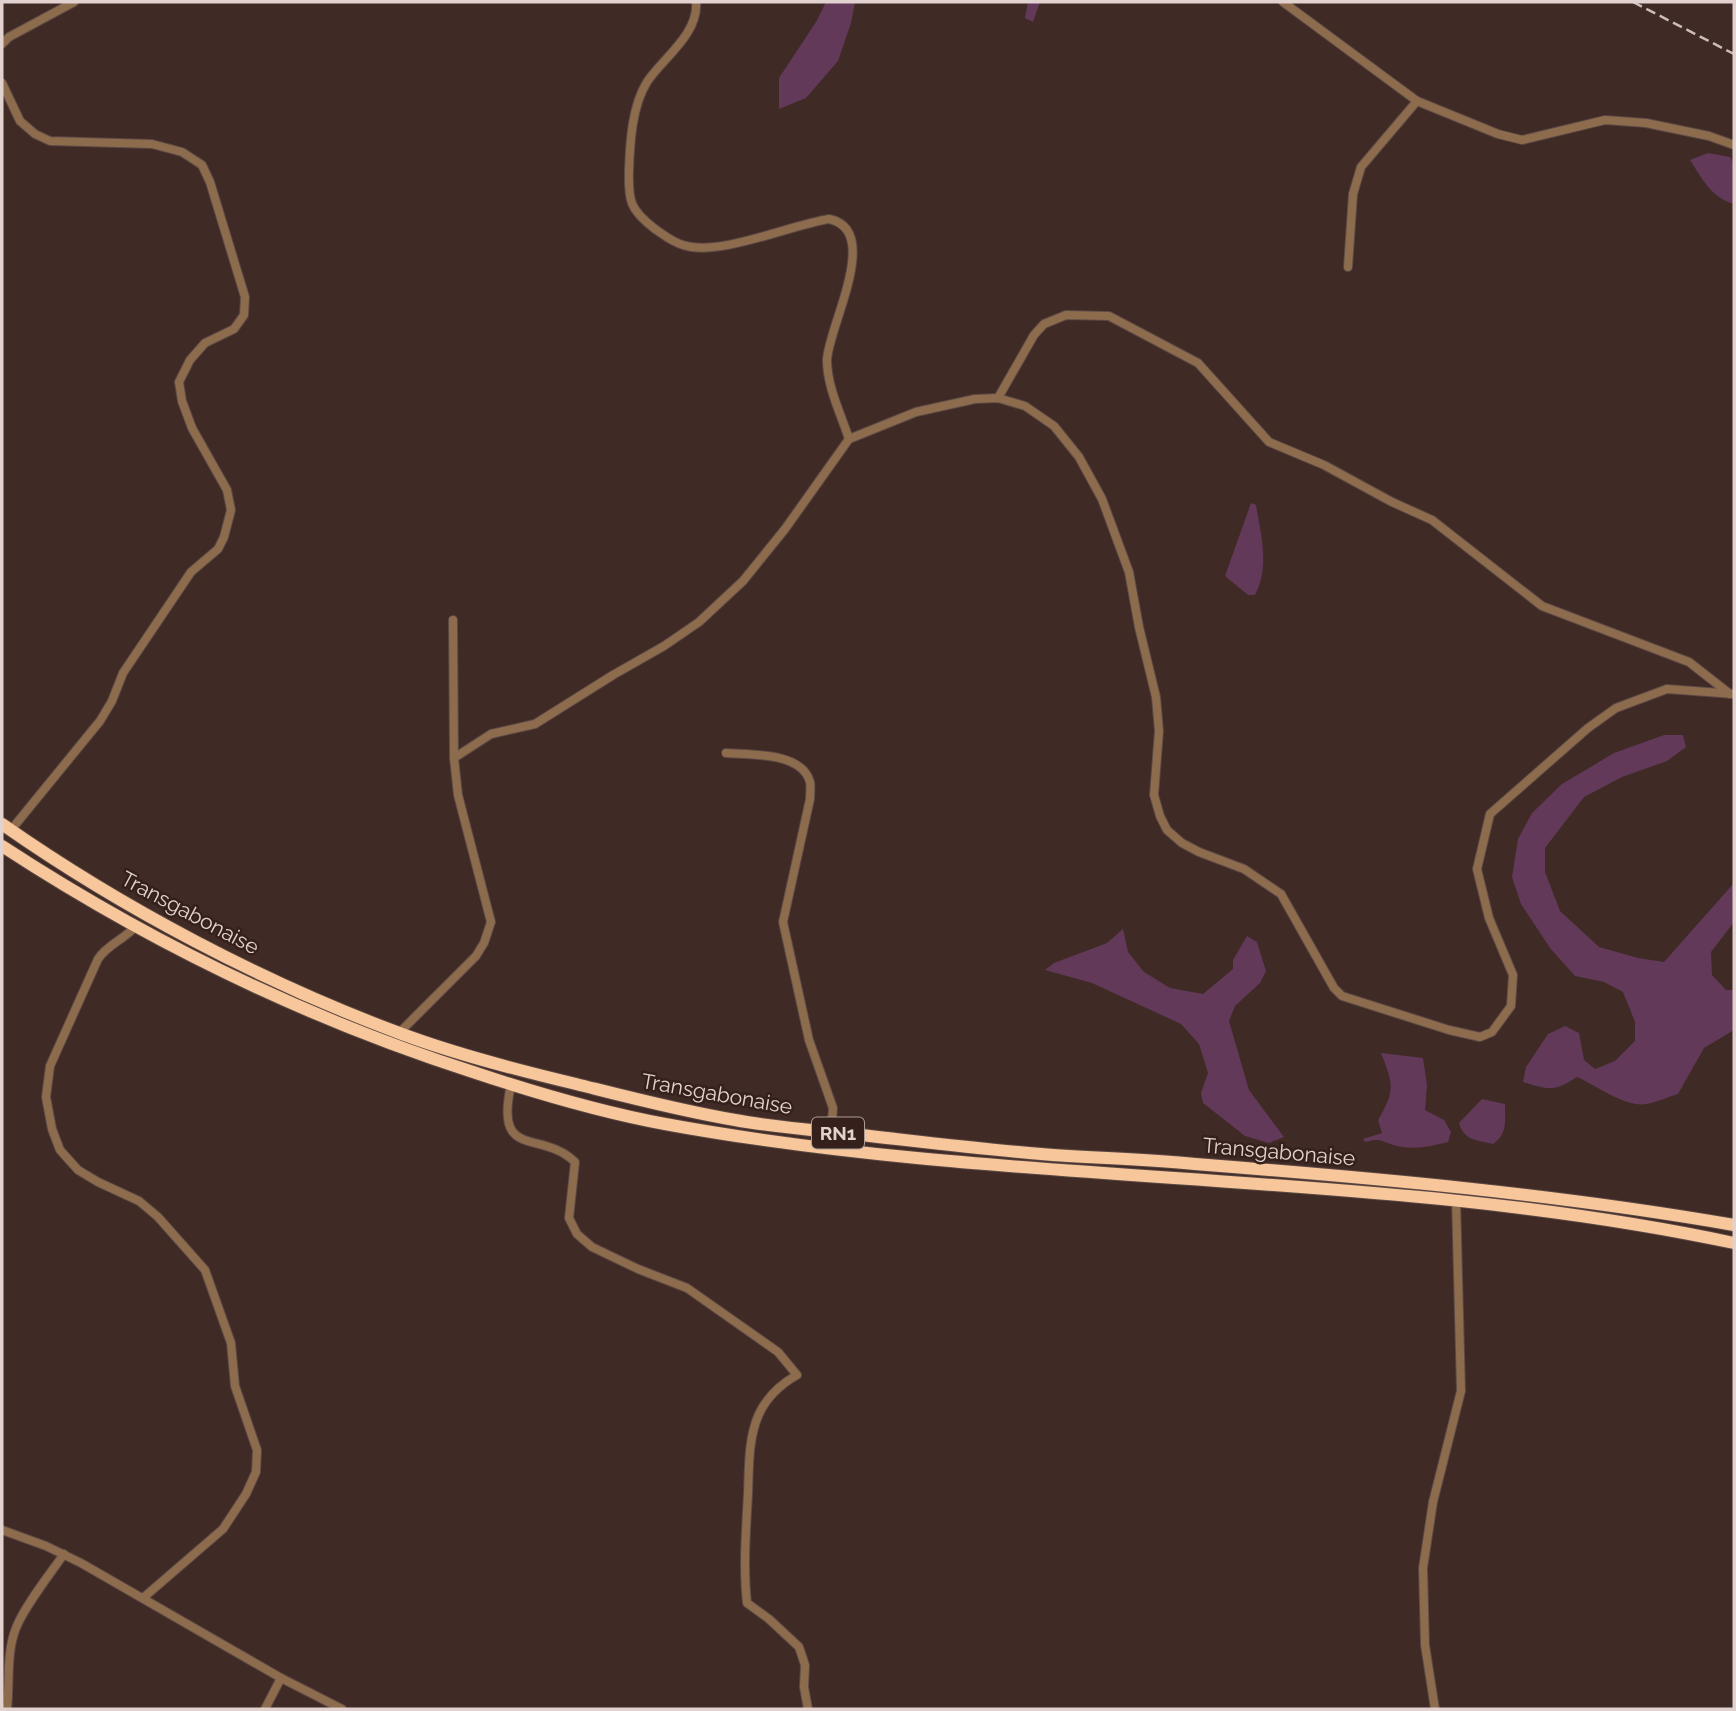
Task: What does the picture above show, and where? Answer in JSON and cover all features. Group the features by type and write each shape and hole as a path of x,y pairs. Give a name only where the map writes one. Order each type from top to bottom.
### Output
{"highway":[{"name":"Transgabonaise","path":"6,827 77,874 222,955 399,1033 527,1072 620,1095 736,1121 973,1148 1199,1164 1456,1188 1625,1206 1734,1225"},
{"name":"Transgabonaise","path":"2,846 135,927 253,987 330,1021 408,1051 511,1085 634,1118 764,1141 930,1161 1456,1201 1623,1220 1734,1242"}],"street":[{"path":"2,44 9,37 74,2"},
{"path":"696,2 692,20 675,52 643,89 630,152 629,202 641,219 667,238 697,248 722,245 829,219 839,221 846,227 852,240 851,267 827,361 833,392 849,439"},
{"path":"1283,2 1417,101 1497,134 1522,140 1605,120 1646,123 1709,136 1734,145"},
{"path":"2,83 20,121 35,134 50,141 152,144 182,152 202,165 210,182 245,297 244,315 234,329 205,343 190,360 179,382 182,401 192,428 227,490 231,510 224,537 218,549 191,572 124,673 113,701 100,721 6,827"},
{"path":"1348,267 1353,194 1361,167 1417,101"},
{"path":"998,398 1034,335 1044,324 1066,315 1109,316 1198,363 1269,442 1324,465 1392,502 1432,520 1542,606 1689,662 1732,694"},
{"path":"454,758 491,734 536,724 699,622 743,582 785,529 849,439 916,412 975,399 998,398 1025,406 1054,426 1079,457 1102,499 1129,572 1156,697 1158,731 1154,795 1167,830 1182,843 1244,869 1281,894 1334,988 1342,996 1449,1030 1480,1037 1492,1032 1511,1006 1513,975 1489,918 1477,869 1490,814 1588,728 1616,708 1667,689 1732,694"},
{"path":"399,1033 475,956 484,943 491,922 458,795 454,758 453,620"},
{"path":"726,753 789,759 803,770 810,782 810,799 783,922 809,1040 833,1108 831,1132"},
{"path":"135,927 101,954 50,1066 46,1097 52,1129 60,1150 78,1170 139,1201 158,1217 205,1270 231,1343 234,1386 257,1450 256,1472 246,1494 223,1530 143,1598"},
{"path":"511,1085 506,1109 507,1121 513,1131 522,1139 567,1154 575,1162 569,1218 577,1234 592,1247 687,1288 778,1352 797,1376 783,1383 772,1395 760,1412 754,1429 750,1455 744,1572 747,1603 799,1647 805,1665 804,1687 808,1709"},
{"path":"1435,1709 1425,1645 1423,1568 1433,1502 1461,1391 1456,1188"},
{"path":"2,1530 64,1554 281,1678 342,1709"},
{"path":"7,1709 9,1657 16,1627 64,1554"},
{"path":"265,1709 281,1678"}],"shaded area":[{"path":"826,2 855,2 838,61 806,98 779,109 779,78"},
{"path":"1028,2 1040,2 1033,22 1025,18"},
{"path":"1708,153 1730,157 1734,164 1734,204 1720,197 1703,181 1690,160"},
{"path":"1251,503 1256,505 1263,551 1260,584 1255,595 1248,595 1225,576"},
{"path":"1664,735 1683,735 1686,747 1667,761 1622,777 1584,797 1545,848 1545,872 1560,911 1599,947 1664,962 1734,883 1734,922 1711,952 1712,975 1726,990 1734,990 1734,1030 1704,1048 1678,1094 1651,1103 1629,1103 1577,1077 1551,1088 1523,1082 1526,1067 1548,1034 1565,1026 1579,1033 1584,1060 1595,1069 1615,1061 1635,1041 1635,1022 1623,992 1604,982 1575,976 1550,948 1521,904 1512,877 1518,839 1532,813 1562,784 1614,753"},
{"path":"1123,929 1128,952 1144,972 1170,988 1203,994 1233,969 1233,960 1247,936 1257,942 1266,971 1260,983 1235,1006 1229,1021 1249,1090 1284,1137 1269,1143 1245,1136 1203,1103 1201,1093 1208,1073 1199,1044 1181,1024 1092,983 1045,970 1054,963 1107,943"},
{"path":"1381,1053 1423,1058 1427,1085 1425,1110 1444,1120 1451,1132 1448,1142 1410,1148 1379,1140 1365,1142 1363,1139 1382,1133 1378,1120 1390,1094 1390,1080"},
{"path":"1482,1099 1505,1104 1503,1131 1493,1144 1468,1136 1459,1123"}],"railway":[{"path":"1633,2 1734,54"}]}
